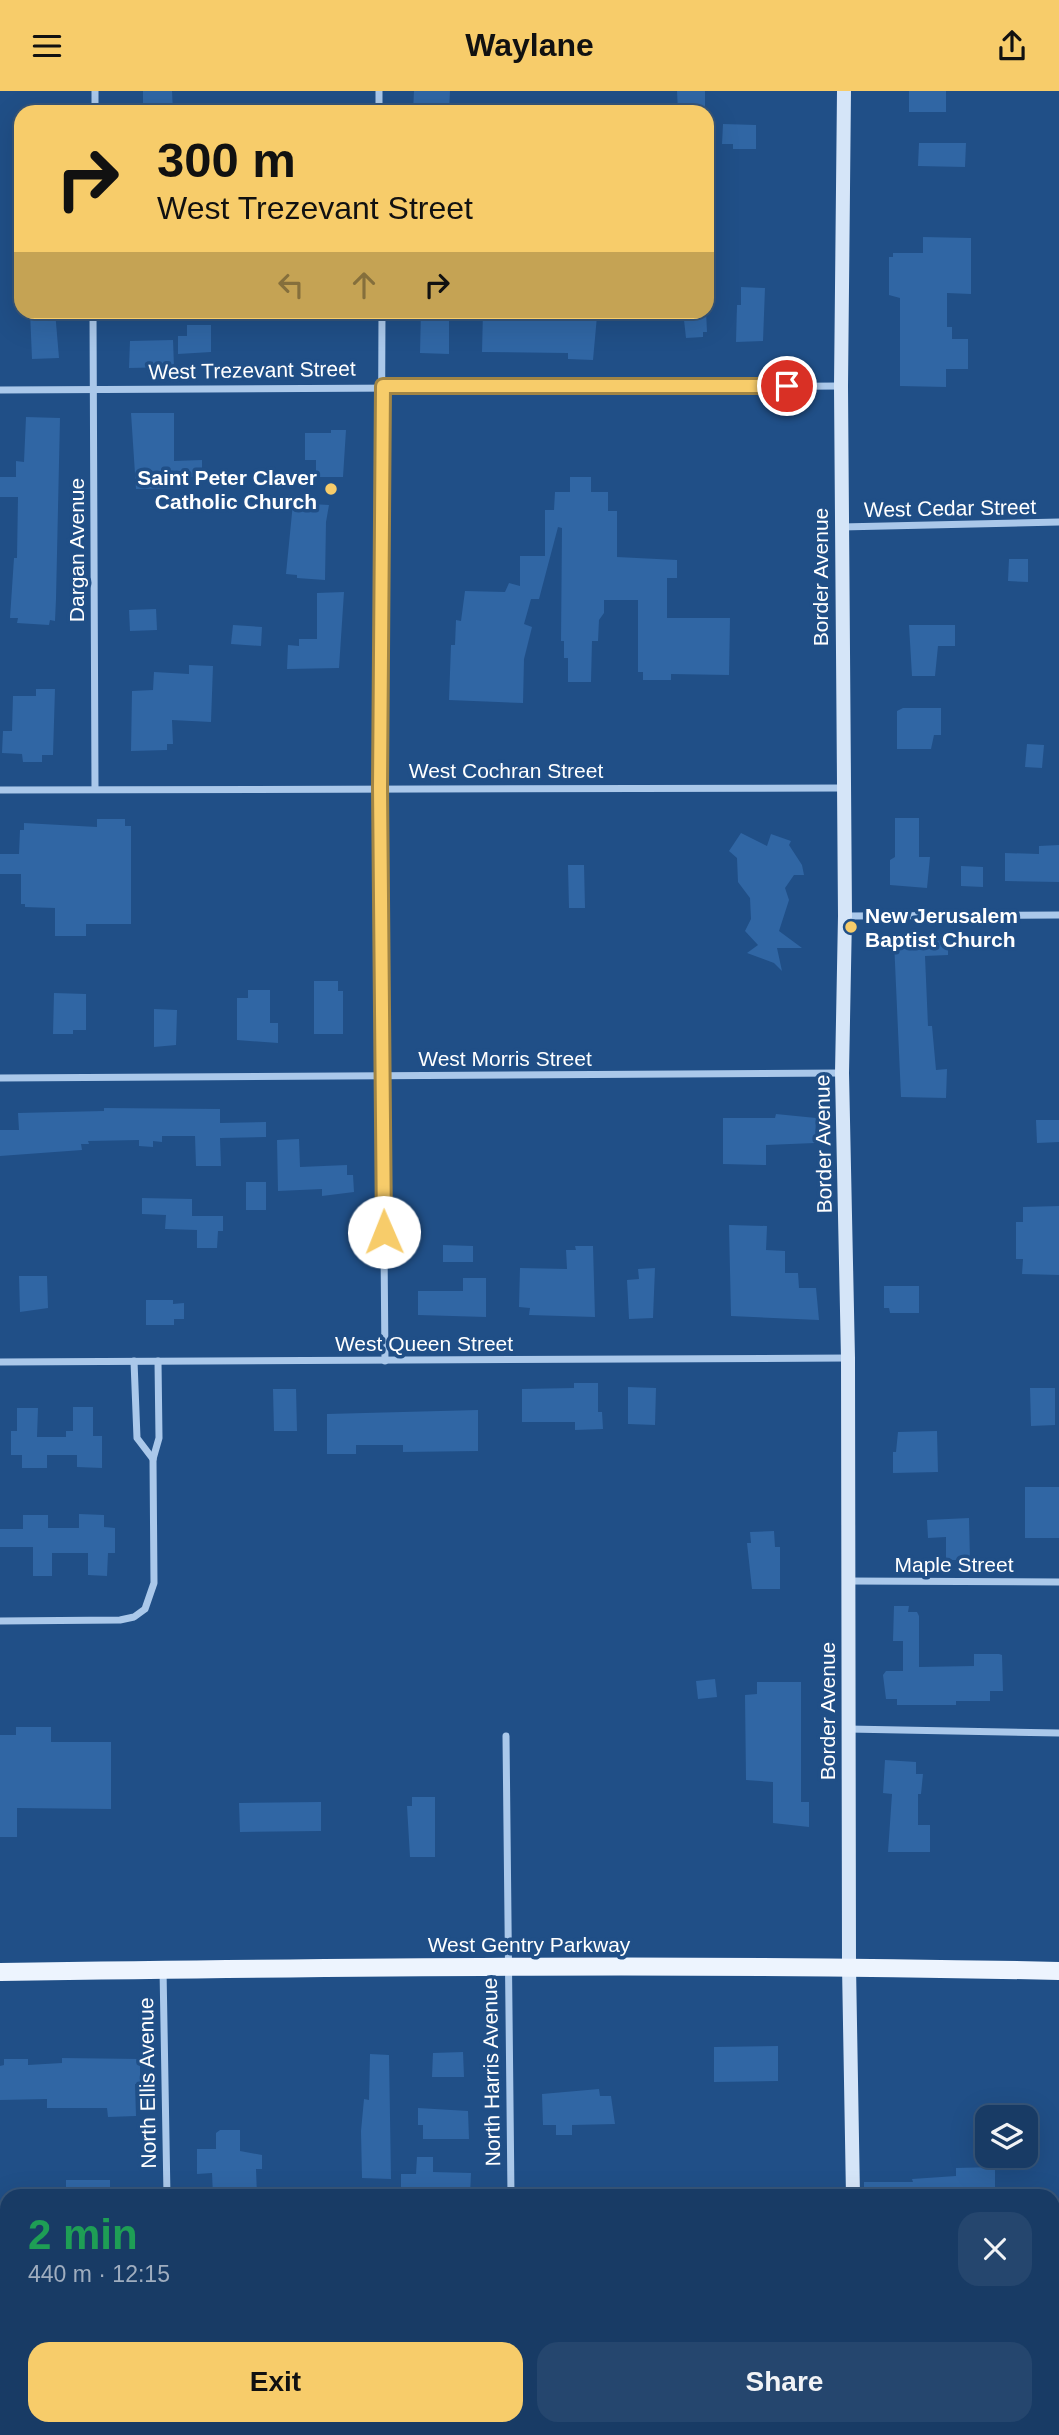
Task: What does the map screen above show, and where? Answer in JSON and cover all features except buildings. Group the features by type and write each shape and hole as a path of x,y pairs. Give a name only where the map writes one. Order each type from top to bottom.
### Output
{"main road":[{"name":"West Gentry Parkway","path":"0,1972 506,1966 849,1966 1059,1971"}],"street":[{"name":"Border Avenue","path":"844,91 841,527 845,916 842,1073 848,1358 849,1966 853,2189"},
{"name":"Dargan Avenue","path":"93,319 95,789"},
{"path":"382,319 380,787 385,1361"},
{"name":"West Trezevant Street","path":"0,390 383,386 841,386"},
{"name":"West Cedar Street","path":"841,527 1059,522"},
{"name":"West Cochran Street","path":"0,790 843,788"},
{"path":"845,916 1059,915"},
{"name":"West Morris Street","path":"0,1078 842,1073"},
{"name":"West Queen Street","path":"0,1362 848,1358"},
{"path":"134,1361 137,1438 153,1459"},
{"path":"0,1621 120,1620 134,1617 145,1609 154,1583 153,1459 159,1438 158,1361"},
{"name":"Maple Street","path":"848,1581 1059,1582"},
{"path":"848,1729 1059,1733"},
{"name":"North Harris Avenue","path":"506,1736 506,1966 511,2189"},
{"name":"North Ellis Avenue","path":"163,1969 167,2189"}],"place":[{"name":"Saint Peter Claver Catholic Church","path":"331,489"},
{"name":"New Jerusalem Baptist Church","path":"851,927"}],"route":[{"path":"384,1232 380,787 383,386 787,386"}]}
